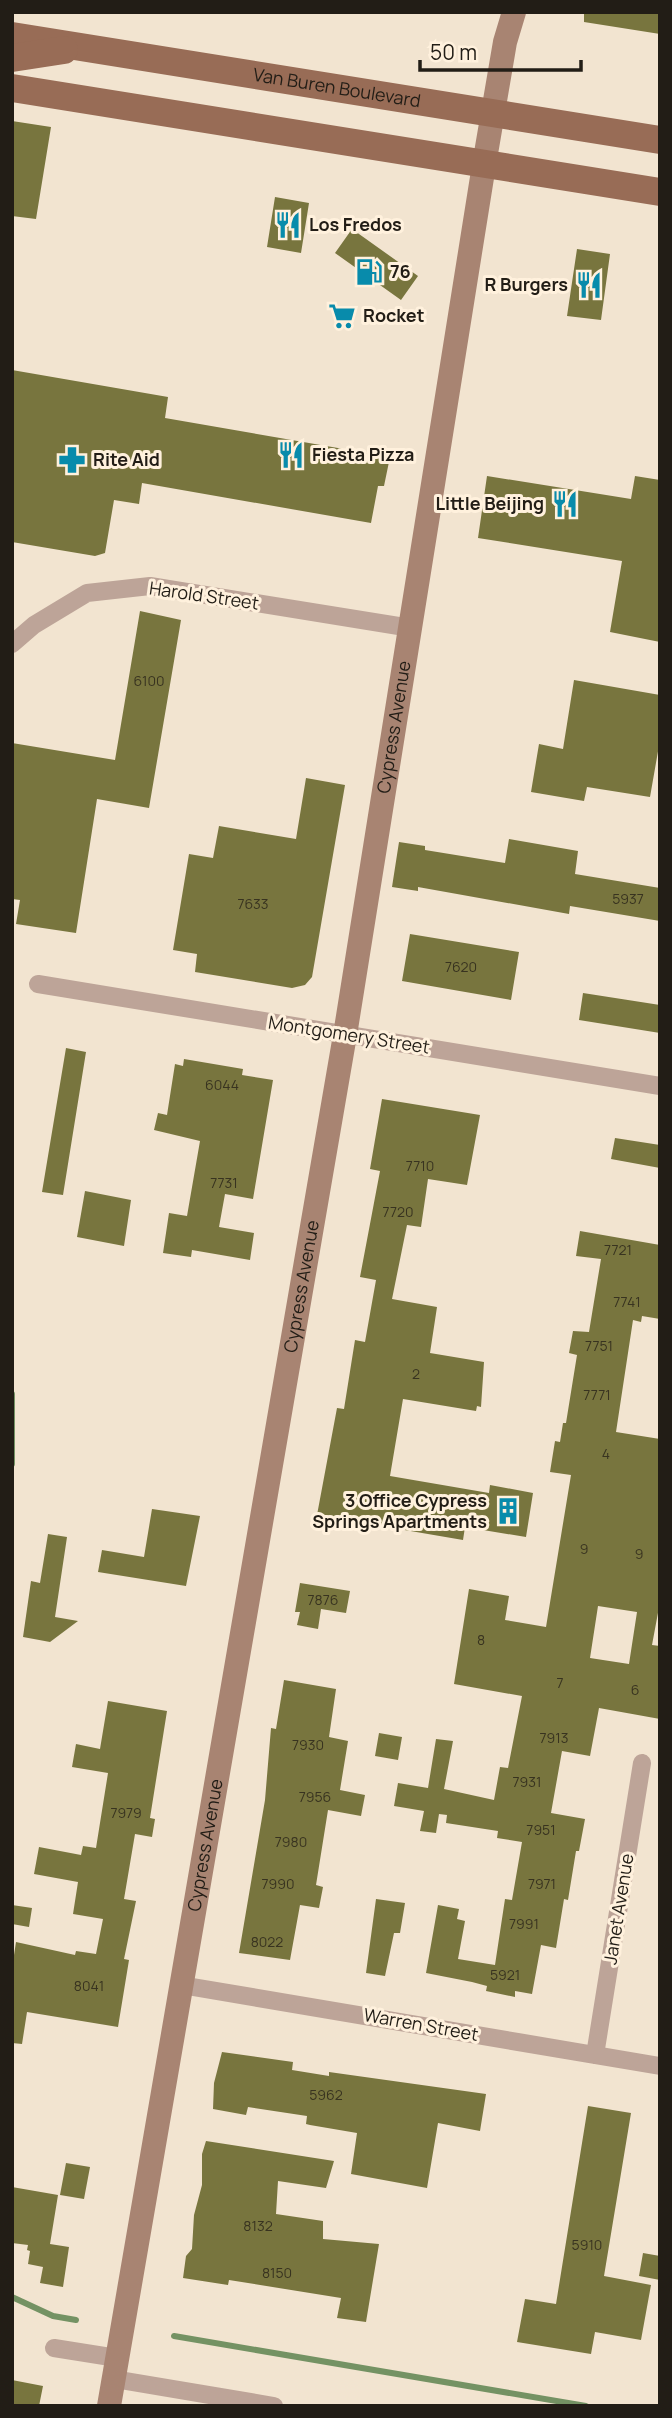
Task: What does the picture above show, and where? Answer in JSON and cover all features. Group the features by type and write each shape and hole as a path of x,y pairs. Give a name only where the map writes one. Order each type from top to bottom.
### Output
{"main road":[{"name":"Van Buren Boulevard","path":"12,36 660,141"},
{"path":"12,58 81,46"},
{"path":"12,88 660,192"}],"street":[{"name":"Cypress Avenue","path":"109,2406 345,1035 484,165 505,42 514,12"},
{"name":"Harold Street","path":"12,644 34,625 87,593 150,586 411,628"},
{"name":"Montgomery Street","path":"38,984 660,1086"},
{"name":"Janet Avenue","path":"595,2055 642,1763"},
{"name":"Warren Street","path":"181,1985 660,2066"},
{"path":"54,2348 115,2369 274,2406"}],"building":[{"path":"584,12 660,12 660,34 584,22"},
{"path":"12,121 51,127 36,219 12,216"},
{"name":"Los Fredos","path":"275,197 309,203 301,253 267,247"},
{"path":"352,229 418,276 401,300 335,253"},
{"name":"R Burgers","path":"577,249 610,254 601,320 567,316"},
{"path":"12,370 168,397 165,418 390,457 384,486 378,486 371,523 142,483 139,504 114,500 105,553 95,556 12,542"},
{"path":"487,476 631,499 635,476 660,480 660,642 610,632 622,561 478,538"},
{"path":"140,611 181,620 149,808 97,799 76,933 16,924 20,900 12,899 12,743 115,760"},
{"path":"574,680 660,695 660,740 650,797 587,787 584,801 531,792 539,744 563,749"},
{"path":"306,778 345,785 312,977 305,985 292,988 195,972 197,954 173,950 189,854 213,858 219,826 296,839"},
{"path":"509,839 578,851 575,874 660,888 660,921 570,906 569,914 418,887 418,891 392,887 399,842 425,846 425,850 505,863"},
{"path":"410,934 519,952 511,1000 402,981"},
{"path":"583,993 660,1005 660,1033 579,1020"},
{"path":"66,1048 86,1052 63,1195 42,1192"},
{"path":"184,1059 243,1069 242,1075 273,1080 253,1199 225,1194 219,1227 254,1233 250,1260 192,1250 191,1257 163,1253 169,1213 187,1216 200,1141 154,1130 158,1113 167,1115 175,1064 183,1066"},
{"path":"382,1099 480,1115 467,1185 428,1179 421,1227 407,1225 392,1299 437,1307 430,1353 484,1362 481,1407 477,1406 476,1411 403,1399 390,1476 489,1493 490,1485 533,1493 526,1537 465,1527 463,1540 317,1515 337,1408 344,1409 355,1340 365,1342 376,1280 360,1277 380,1171 370,1169"},
{"path":"615,1138 660,1145 660,1168 611,1159"},
{"path":"85,1191 131,1200 124,1246 77,1237"},
{"path":"580,1231 660,1245 660,1319 642,1316 641,1322 633,1320 616,1432 660,1439 660,1602 652,1645 660,1646 660,1719 599,1708 590,1756 562,1751 551,1813 585,1819 579,1851 576,1851 568,1900 564,1899 556,1948 541,1945 532,1994 515,1991 515,1997 486,1991 487,1986 426,1973 438,1905 459,1909 457,1919 465,1921 458,1959 495,1965 505,1899 512,1900 522,1842 497,1838 498,1831 446,1823 447,1815 439,1814 436,1833 420,1831 424,1811 394,1806 398,1783 428,1788 436,1739 453,1741 444,1789 494,1800 500,1767 508,1768 522,1696 454,1684 469,1589 509,1596 505,1620 546,1627 571,1475 550,1472 555,1441 560,1442 563,1423 566,1423 577,1355 569,1353 573,1331 589,1332 601,1259 576,1256","holes":["598,1606 637,1612 629,1664 590,1658"]},
{"path":"152,1509 200,1516 186,1586 98,1572 102,1550 144,1557"},
{"path":"48,1534 67,1537 55,1617 78,1621 50,1642 23,1637 31,1581 40,1583"},
{"path":"300,1583 350,1591 346,1613 321,1609 318,1629 297,1625 300,1612 295,1612"},
{"path":"284,1680 336,1689 329,1737 348,1741 340,1790 365,1795 361,1816 328,1810 316,1885 323,1887 319,1908 300,1905 290,1960 239,1953 265,1800 271,1728 276,1729"},
{"path":"108,1701 167,1711 150,1818 155,1819 152,1837 135,1834 124,1899 136,1901 124,1959 129,1960 118,2027 27,2012 22,2044 12,2043 12,1968 16,1942 75,1955 76,1951 96,1954 103,1919 73,1914 78,1882 34,1874 39,1847 81,1855 83,1846 96,1848 108,1773 72,1767 76,1744 100,1749"},
{"path":"379,1733 402,1737 398,1760 375,1756"},
{"path":"376,1899 405,1903 400,1933 394,1933 385,1976 366,1973"},
{"path":"12,1905 32,1908 29,1927 12,1924"},
{"path":"222,2052 293,2062 292,2070 329,2076 329,2072 486,2094 480,2131 438,2123 427,2188 351,2174 357,2133 306,2124 307,2116 248,2107 246,2115 213,2109 214,2083"},
{"path":"588,2106 631,2113 604,2276 651,2285 641,2340 595,2332 591,2354 517,2342 525,2299 556,2304"},
{"path":"206,2141 334,2161 326,2188 278,2181 276,2214 323,2221 323,2239 379,2244 366,2322 337,2318 341,2298 229,2280 228,2285 183,2278 186,2256 192,2249 194,2215 202,2185 202,2154"},
{"path":"66,2163 90,2167 84,2199 60,2195"},
{"path":"12,2187 58,2195 50,2244 69,2247 63,2287 40,2283 43,2267 28,2264 28,2245 12,2243"},
{"path":"643,2253 660,2256 660,2280 639,2276"},
{"path":"12,2380 43,2386 39,2406 12,2406"}],"waterway":[{"path":"12,1394 12,1464"},
{"path":"12,2297 53,2316 76,2320"},
{"path":"174,2336 586,2406"}],"place":[{"name":"Los Fredos","path":"288,225"},
{"name":"76","path":"369,272"},
{"name":"R Burgers","path":"589,285"},
{"name":"Rocket","path":"342,316"},
{"name":"Fiesta Pizza","path":"291,455"},
{"name":"Rite Aid","path":"72,460"},
{"name":"Little Beijing","path":"565,504"},
{"name":"3 Office Cypress Springs Apartments","path":"508,1511"}]}
